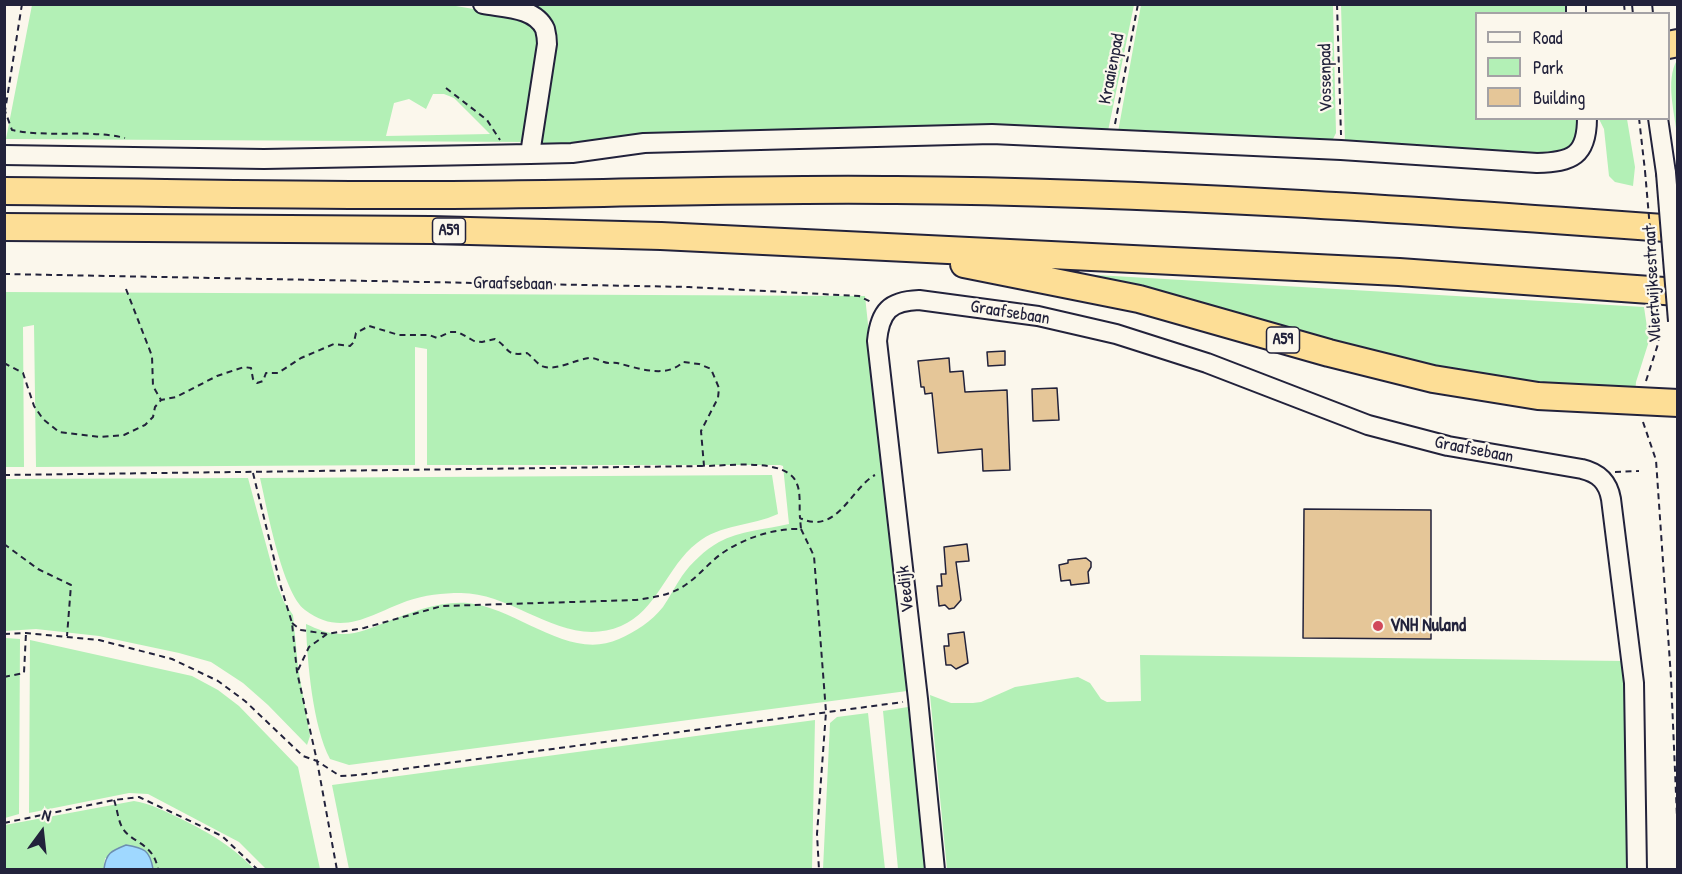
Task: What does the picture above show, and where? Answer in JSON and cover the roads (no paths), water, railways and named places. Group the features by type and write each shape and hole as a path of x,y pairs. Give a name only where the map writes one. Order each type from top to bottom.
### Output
{"highway":[{"name":"A59","path":"4,190 434,195 908,190 1174,198 1489,215 1677,229"},
{"name":"A59","path":"1489,215 1600,208 1677,212"},
{"name":"A59","path":"4,227 466,231 661,236 1399,272 1677,292"},
{"name":"A59","path":"894,248 993,271 1139,299 1329,353 1433,379 1538,396 1677,403"}],"street":[{"path":"483,4 522,11 534,17 544,28 548,44 530,154"},
{"path":"4,155 264,159 510,155 572,153 644,143 992,134 1341,150 1537,163 1561,162 1577,155 1587,136 1587,120"},
{"name":"Vliertwijksestraat","path":"1658,120 1666,172 1677,321"},
{"name":"Graafsebaan","path":"887,310 895,304 919,300 1038,316 1105,331 1207,363 1368,425 1448,446 1590,471 1603,480 1611,499 1634,683 1637,870"},
{"name":"Veedijk","path":"887,310 878,328 877,341 935,870"}],"water":[{"path":"126,845 145,851 153,869 104,869 110,853"}],"place":[{"name":"VNH Nuland","path":"1378,626"}]}
